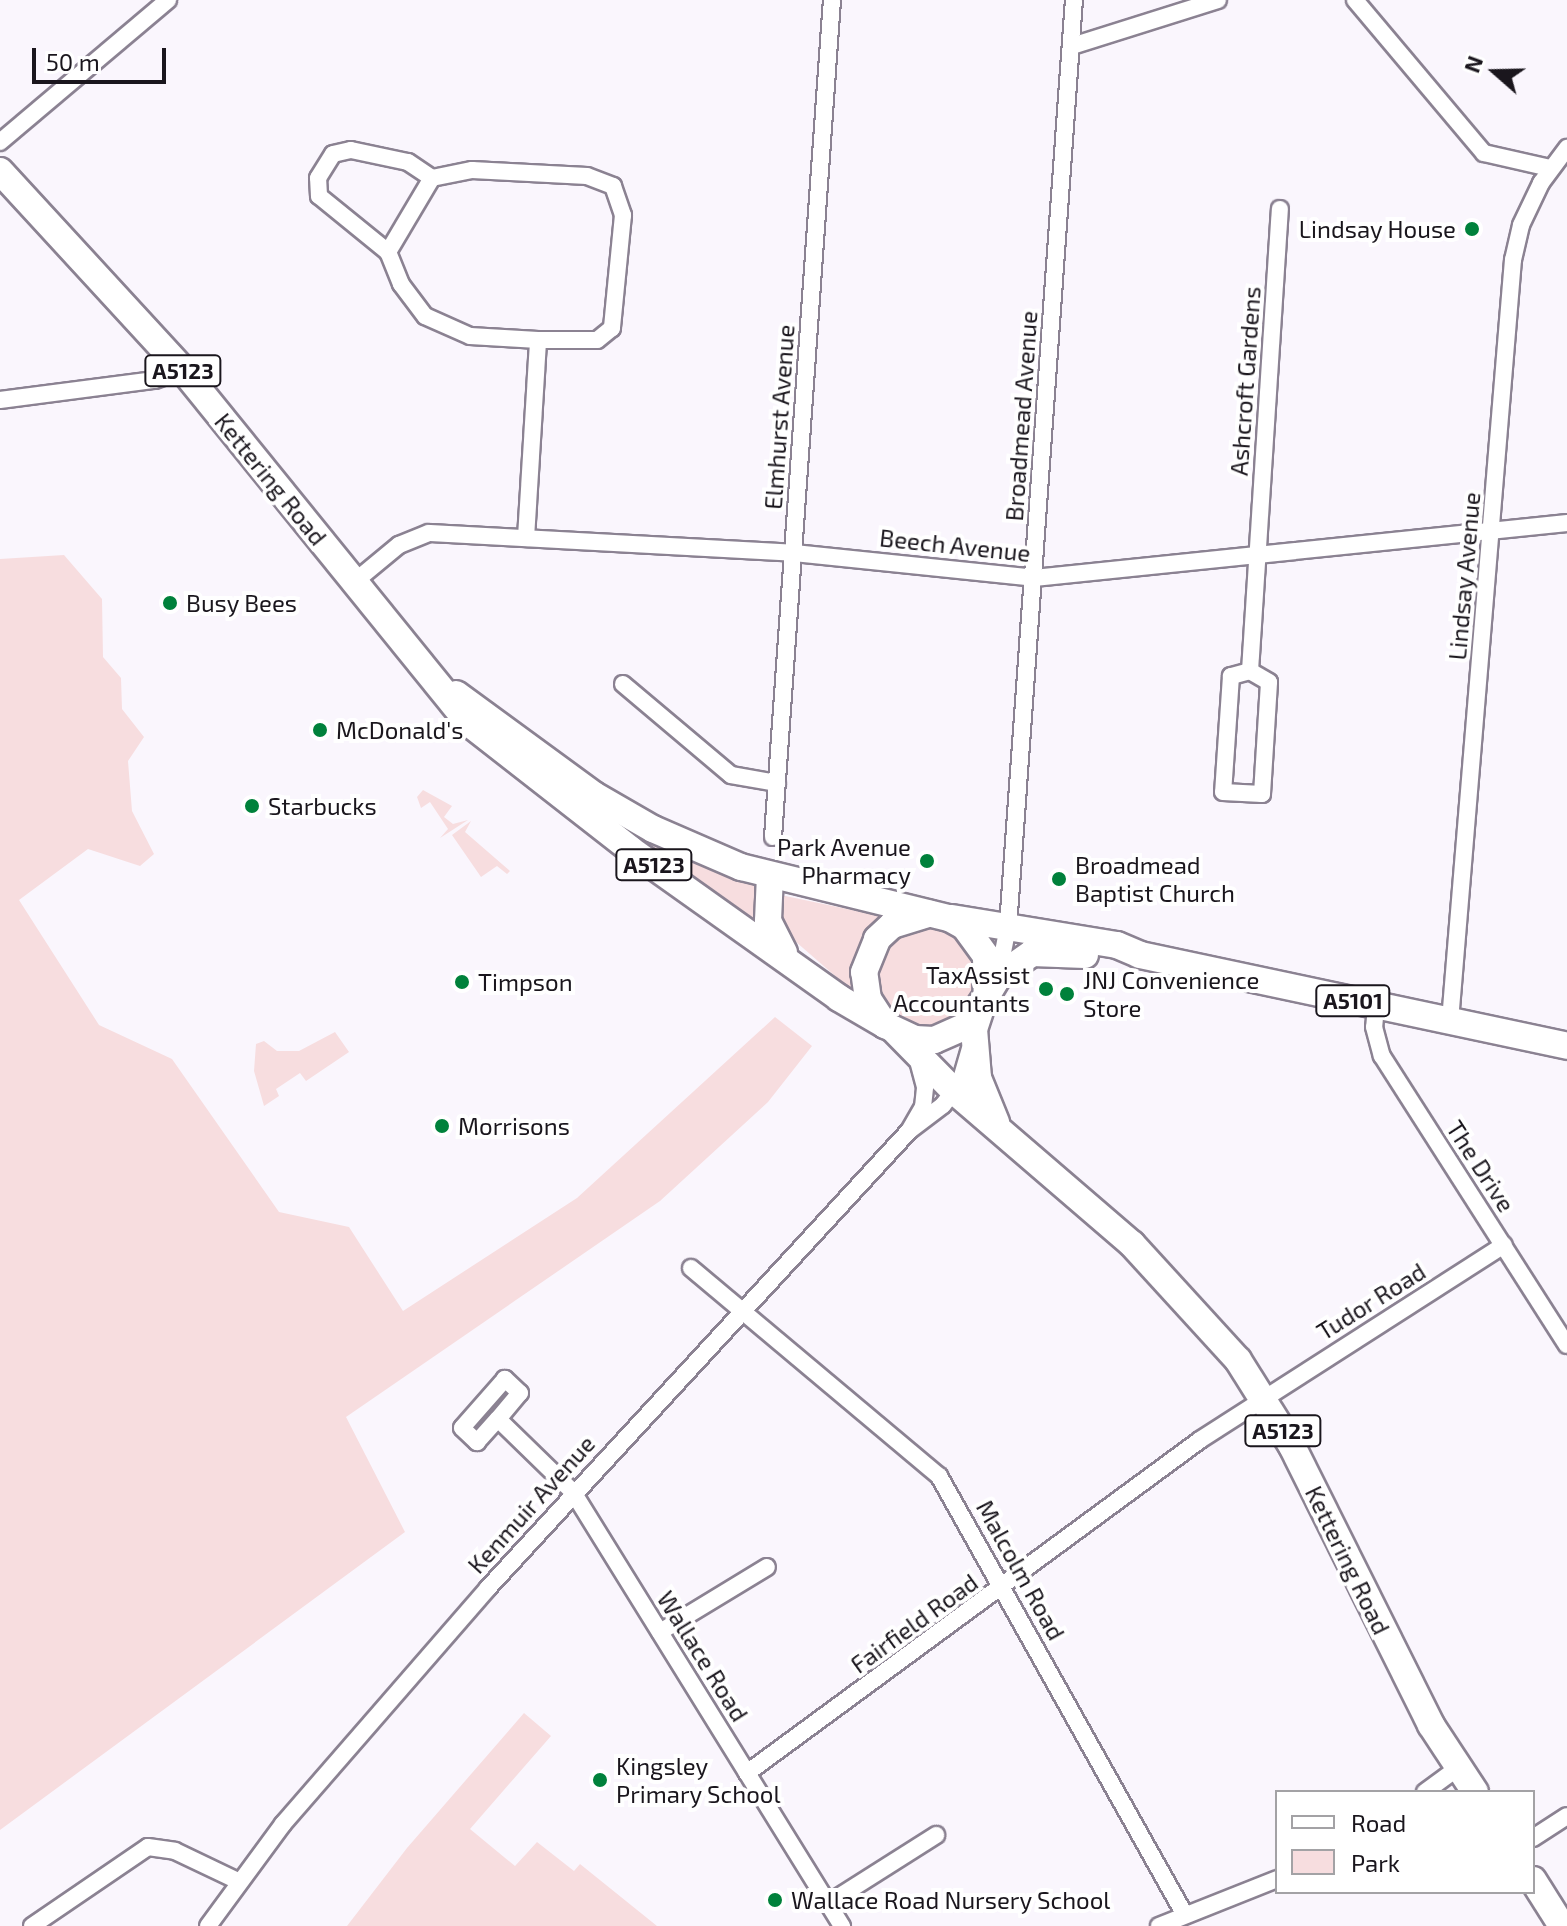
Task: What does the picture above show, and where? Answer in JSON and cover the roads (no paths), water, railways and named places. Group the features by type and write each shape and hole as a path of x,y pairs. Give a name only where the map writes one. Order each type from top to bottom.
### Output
{"main road":[{"name":"Kettering Road","path":"0,171 183,370 470,724 515,762 839,998 890,1028 916,1057 1180,1290 1263,1397 1413,1692 1474,1790"},
{"name":"Kettering Road","path":"440,685 594,795 653,829 770,875 939,916"},
{"name":"Kettering Road","path":"770,875 768,921 788,958"},
{"name":"A5101","path":"939,916 1117,945 1140,955"},
{"path":"939,916 971,933 986,956 985,1003 950,1036 915,1039 890,1028 865,987 868,954 892,925 939,916"},
{"name":"A5101","path":"985,1003 1032,953 1140,955 1567,1046"},
{"name":"Kettering Road","path":"985,1003 985,1103 1005,1135"},
{"path":"1535,1883 1562,1926"}],"street":[{"path":"0,142 168,0"},
{"name":"Elmhurst Avenue","path":"773,837 832,0"},
{"name":"Broadmead Avenue","path":"985,1003 1008,927 1074,0"},
{"path":"1072,46 1218,0"},
{"path":"1355,0 1484,153 1550,168"},
{"name":"Lindsay Avenue","path":"1450,1021 1516,240 1550,168 1567,148"},
{"path":"351,150 408,162 432,178 472,170 587,176 608,182 618,193 623,215 612,328 586,342 470,336 437,325 412,302 388,252 319,196 318,178 333,154 351,150"},
{"path":"388,252 432,178"},
{"name":"Ashcroft Gardens","path":"1250,671 1280,209"},
{"path":"526,538 538,340"},
{"path":"0,400 155,380 183,370"},
{"name":"Beech Avenue","path":"353,583 399,545 429,533 794,553 1034,578 1567,523"},
{"path":"1250,671 1269,682 1262,794 1223,792 1231,676 1250,671"},
{"path":"623,684 731,775 777,783"},
{"name":"Kenmuir Avenue","path":"909,1131 926,1123 954,1091 985,1003"},
{"name":"The Drive","path":"1376,1006 1374,1027 1382,1056 1567,1345"},
{"name":"Kenmuir Avenue","path":"208,1926 238,1881 573,1492 740,1309 909,1131 923,1107 925,1087 916,1057"},
{"name":"Tudor Road","path":"1263,1397 1504,1245"},
{"name":"Malcolm Road","path":"691,1268 939,1476 1185,1915"},
{"name":"Fairfield Road","path":"747,1773 1263,1397"},
{"name":"Wallace Road","path":"498,1419 573,1492 842,1926"},
{"path":"660,1632 767,1567"},
{"path":"1428,1790 1459,1767"},
{"path":"1535,1837 1567,1816"},
{"path":"829,1903 936,1835"},
{"path":"32,1926 148,1847 175,1851 238,1881"},
{"path":"1159,1926 1275,1880"}],"place":[{"name":"Lindsay House","path":"1472,229"},
{"name":"Busy Bees","path":"170,603"},
{"name":"McDonald's","path":"320,730"},
{"name":"Starbucks","path":"252,806"},
{"name":"Park Avenue Pharmacy","path":"927,861"},
{"name":"Broadmead Baptist Church","path":"1059,879"},
{"name":"Timpson","path":"462,982"},
{"name":"TaxAssist Accountants","path":"1046,989"},
{"name":"JNJ Convenience Store","path":"1067,994"},
{"name":"Morrisons","path":"442,1126"},
{"name":"Kingsley Primary School","path":"600,1780"},
{"name":"Wallace Road Nursery School","path":"775,1900"}]}
